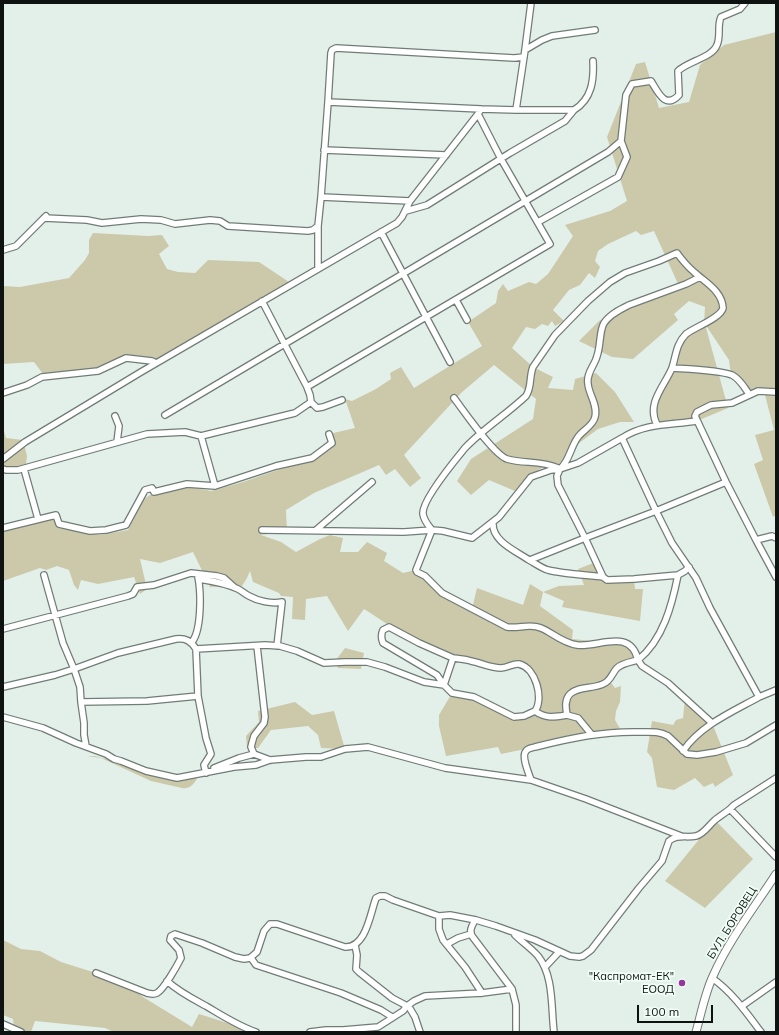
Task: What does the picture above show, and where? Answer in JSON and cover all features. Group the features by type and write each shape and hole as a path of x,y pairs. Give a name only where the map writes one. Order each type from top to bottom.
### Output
{"street":[{"path":"516,110 531,3"},
{"path":"538,222 618,177 627,157 621,141 626,95 632,84 651,81 663,100 675,100 679,95 678,71 715,49 719,40 719,20 721,17 740,9 745,3"},
{"path":"525,50 552,36 595,30"},
{"path":"318,268 318,226 328,102 330,53 332,50 336,48 514,58 524,57"},
{"path":"406,212 427,205 565,121 585,100 591,88 593,61"},
{"path":"328,102 479,111 574,110"},
{"path":"3,459 25,442 156,363 397,223 406,212 410,201 479,111"},
{"path":"306,387 550,244 501,159 479,111"},
{"path":"165,415 590,163 621,141"},
{"path":"324,150 446,155"},
{"path":"321,197 410,201"},
{"path":"3,250 16,246 46,216 102,223 141,219 175,224 210,220 220,221 228,226 308,231 313,230 318,226"},
{"path":"381,232 450,362"},
{"path":"432,530 426,522 423,514 426,502 433,490 466,447 526,396 531,385 531,373 533,367 563,326 610,282 625,273 659,261 676,253 719,294 723,304 723,311 686,335 678,348 674,357 672,368 655,401 654,415 657,425"},
{"path":"603,577 558,485 557,476 560,469 568,461 576,439 593,422 595,416 594,402 587,380 597,357 602,329 605,322 620,309 629,304 686,284 700,277"},
{"path":"456,300 467,320"},
{"path":"262,302 310,395 310,402 317,408 342,400"},
{"path":"3,393 27,385 42,377 98,371 126,358 152,361 156,363"},
{"path":"672,368 711,371 732,376 742,384 749,394"},
{"path":"776,392 758,391 732,403 711,405 700,410 695,416 726,482 776,577"},
{"path":"454,398 481,434 503,457 549,464 560,469"},
{"path":"3,469 24,469 147,434 185,432 201,436 295,413 310,402"},
{"path":"115,416 119,426 117,442"},
{"path":"262,530 404,532 432,530 472,538 493,522 505,510 531,477 578,463 636,430 657,425 681,424 697,420"},
{"path":"3,528 56,515 59,524 90,531 106,530 126,525 145,490 152,488 154,492 188,484 215,486 276,466 312,458 332,443 329,434"},
{"path":"201,436 215,486"},
{"path":"622,438 672,543 689,567 703,591 710,608 759,697"},
{"path":"24,469 38,519"},
{"path":"316,530 372,482"},
{"path":"530,560 726,482"},
{"path":"493,522 494,530 504,544 510,549 549,571 603,577 606,580 614,580 678,575 686,571 689,567"},
{"path":"432,530 416,570 428,578 442,593 507,627 540,627 564,641 576,645 612,641 624,642 633,648 642,666 664,680 712,723"},
{"path":"756,540 772,536 776,538"},
{"path":"191,573 196,574 199,579 200,593 198,626 196,637 191,643"},
{"path":"3,629 128,596 133,594 135,589 139,587 154,585 191,573 224,578 234,587 252,598 274,603 282,602 277,646"},
{"path":"44,575 63,643 80,688 86,746"},
{"path":"567,716 567,699 572,693 603,684 609,680 620,665 638,660 649,649 662,629 674,595 678,575"},
{"path":"199,579 234,587"},
{"path":"389,627 419,643 453,658 501,668 515,664 524,666 532,673 536,681 538,697 537,708 535,711 524,716 514,717 474,697 452,693 437,675 386,646 381,639 382,632 389,627"},
{"path":"3,687 74,670 118,653 176,639 186,639 196,649 198,696 206,738 211,754 204,765 209,772"},
{"path":"254,754 251,747 254,736 264,723 265,717 257,646"},
{"path":"196,649 277,646 293,650 324,663 367,662 392,669 424,682 444,685"},
{"path":"444,685 453,658"},
{"path":"683,751 694,737 712,723 759,697 776,690"},
{"path":"81,702 147,701 198,696"},
{"path":"535,711 548,717 567,716 578,718 592,735"},
{"path":"3,717 43,728 137,768 163,776 177,778 234,767 256,765 270,760 321,757 345,749 368,747 445,768 531,780 586,799 681,836"},
{"path":"531,780 524,754 527,750 558,741 606,732 659,733 672,739 687,754 697,755 730,749 746,743 776,725"},
{"path":"209,772 238,758 254,754 270,760"},
{"path":"96,974 152,994 159,992 181,958 179,950 170,940 172,934 177,934 202,943 239,959 251,958 258,949 264,931 270,924 277,924 345,947 355,945 360,941 373,912 376,898 385,896 439,916 450,915 496,926 535,940 570,956 583,956 591,950 638,888 662,861 669,841 674,837 702,834 715,820 734,805 776,778"},
{"path":"730,809 776,856"},
{"name":"БУЛ. БОРОВЕЦ","path":"696,1032 712,978 729,946 776,874"},
{"path":"439,916 440,932 443,940 465,967 482,993"},
{"path":"475,920 470,928 471,934 512,989 516,1005 516,1032"},
{"path":"513,933 539,957 545,968 550,984 554,1032"},
{"path":"447,944 458,938 471,934"},
{"path":"355,945 357,955 356,969 392,998 407,1006 412,1011 420,1032"},
{"path":"545,968 559,952"},
{"path":"251,958 256,965 341,993 381,1010 392,1018"},
{"path":"712,978 729,992 742,1006 761,1032"},
{"path":"167,981 175,988 231,1021 256,1032"},
{"path":"742,1006 776,982"},
{"path":"310,1032 326,1030 374,1030 403,1011 418,998 425,996 482,993 512,989"},
{"path":"3,1024 21,1032"}],"shaded area":[{"path":"776,32 776,515 773,517 754,464 763,460 755,435 774,430 764,391 751,393 731,375 729,360 705,324 728,408 697,421 657,425 653,409 682,340 704,323 705,307 689,301 674,314 678,320 633,359 612,357 579,341 599,321 679,286 654,231 641,235 636,231 608,244 598,251 595,261 600,267 595,278 589,273 580,285 569,290 553,310 564,321 555,326 552,321 548,326 542,324 535,329 526,327 512,348 533,367 553,377 548,388 573,390 575,379 596,373 615,392 634,422 620,422 598,429 567,452 560,469 548,465 522,482 515,491 489,480 471,495 457,481 471,459 533,419 536,399 494,365 461,393 404,455 421,478 410,487 395,469 386,475 379,465 314,493 286,510 287,531 261,535 281,542 296,552 330,535 343,538 340,552 358,552 367,542 387,553 384,561 403,573 416,570 435,587 472,609 477,588 523,605 530,584 543,592 540,606 573,630 572,639 627,644 638,660 620,665 609,680 615,688 621,686 620,702 616,711 615,720 622,732 501,754 498,747 446,756 439,726 439,715 452,693 474,697 510,716 535,711 537,684 524,666 498,666 484,664 444,654 412,639 364,609 348,631 327,596 306,599 305,620 292,619 293,597 281,596 279,593 253,582 250,571 242,586 210,587 193,552 160,563 140,559 147,589 140,594 134,577 98,584 81,580 78,590 74,585 69,570 57,566 46,570 40,568 3,581 3,531 55,519 58,528 100,535 128,530 144,499 150,495 190,487 211,491 243,482 312,458 335,445 329,434 355,428 345,399 352,401 376,389 391,379 390,373 401,367 414,388 482,346 468,322 496,303 498,291 503,284 508,291 529,282 536,284 548,274 573,236 565,225 610,211 627,201 607,137 636,64 645,62 659,108 689,102 700,65 724,45"},
{"path":"93,233 148,236 162,235 169,246 159,254 167,269 178,272 195,273 208,260 259,262 292,284 162,359 126,358 96,370 43,374 34,362 3,364 3,286 20,287 69,278 85,260 89,253 89,240"},
{"path":"3,428 6,438 23,440 27,456 26,464 3,470"},
{"path":"596,562 603,577 634,579 635,589 643,589 640,621 562,607 564,601 543,592 559,586 584,585 578,569"},
{"path":"345,648 364,653 361,669 338,668 336,660"},
{"path":"685,698 712,723 733,775 715,787 713,783 704,787 695,778 674,790 657,787 652,758 647,752 652,721 673,725 676,720 683,718"},
{"path":"295,702 312,715 334,711 345,749 321,748 318,735 308,726 271,730 258,748 247,748 246,736 259,722 258,711"},
{"path":"87,756 95,756 120,763 146,774 187,776 201,773 191,786 182,788 151,781 101,758"},
{"path":"715,820 753,859 705,908 665,881"},
{"path":"3,940 21,949 40,951 61,962 96,973 133,988 143,997 192,1027 199,1014 256,1032 114,1032 105,1028 35,1021 31,1032 21,1032 14,1028 13,1019 3,1015"}],"place":[{"name":"\"Каспромат-ЕК\" ЕООД","path":"682,983"}]}
